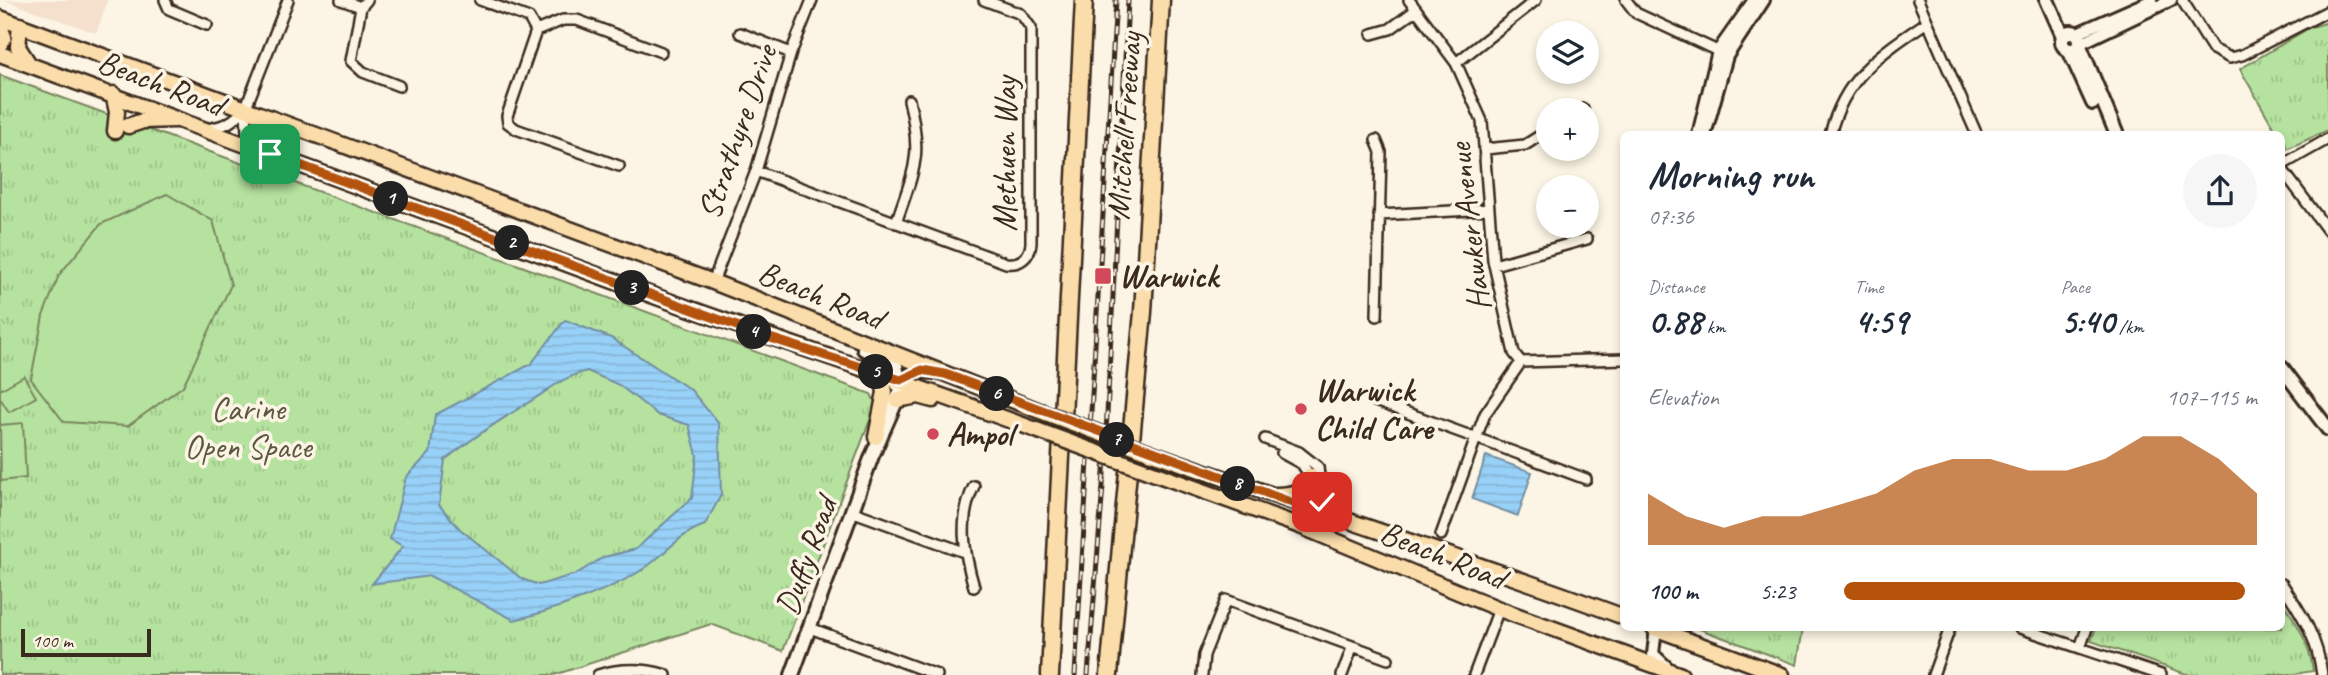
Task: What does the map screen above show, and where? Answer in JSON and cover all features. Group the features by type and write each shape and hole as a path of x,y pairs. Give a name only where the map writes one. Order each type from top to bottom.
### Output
{"highway":[{"name":"Mitchell Freeway","path":"1050,675 1084,0"},
{"name":"Mitchell Freeway","path":"1109,675 1143,312 1161,0"}],"main road":[{"path":"2047,0 2074,40 2107,131"},
{"path":"2056,0 2115,131"},
{"name":"Beach Road","path":"0,18 713,282 1152,453 1314,511 1448,553 1620,616"},
{"path":"20,25 18,47 29,64"},
{"path":"0,26 4,37 0,44"},
{"name":"Beach Road","path":"0,54 764,336 901,380 1306,528 1499,609 1681,675"},
{"path":"113,94 122,129 143,121 180,120"},
{"path":"804,318 828,334 888,359 899,370 901,380 922,370 945,374"},
{"path":"2285,372 2328,429"},
{"path":"876,437 884,391 881,373"},
{"name":"Duffy Road","path":"792,675 872,456 897,400 901,380"},
{"name":"Duffy Road","path":"872,456 894,388 901,380"},
{"path":"2285,385 2328,441"},
{"path":"897,400 918,396 1006,419"},
{"path":"1268,495 1296,493 1304,487 1310,475"},
{"path":"1664,631 1782,675"}],"street":[{"path":"165,0 169,9 207,25"},
{"path":"205,129 224,126 237,119 246,107 288,0"},
{"path":"341,0 364,4 351,61 363,72 399,86"},
{"path":"480,0 529,19 536,31"},
{"name":"Strathyre Drive","path":"713,282 756,171 791,53 812,0"},
{"name":"Methuen Way","path":"756,171 1006,263 1019,262 1029,253 1031,28 1021,14 984,0"},
{"name":"Hawker Avenue","path":"1409,0 1456,63 1482,121 1494,265 1514,353 1521,362"},
{"path":"1456,63 1536,0"},
{"path":"1626,0 1636,13 1723,53"},
{"path":"1699,131 1723,53 1754,0"},
{"path":"1706,131 1723,53 1765,0"},
{"path":"1918,0 1975,131"},
{"path":"2074,40 2152,0"},
{"path":"2074,40 2171,0"},
{"path":"2182,0 2213,49 2219,55 2230,58 2242,55 2328,11"},
{"path":"1372,34 1390,29 1416,10"},
{"path":"619,166 516,129 508,123 507,116 536,31 563,20 577,20 661,52"},
{"path":"1832,131 1854,79 1881,53 1927,22"},
{"path":"740,33 791,53"},
{"path":"896,223 918,160 918,135 909,100"},
{"path":"246,107 247,134 270,154"},
{"path":"1485,149 1525,145 1536,138"},
{"path":"2285,165 2328,139"},
{"path":"1376,140 1381,152 1377,316"},
{"path":"2285,171 2328,231"},
{"path":"1380,215 1489,209"},
{"path":"1494,265 1587,239"},
{"path":"1441,535 1485,414 1521,362 1620,359"},
{"path":"1375,401 1586,479"},
{"path":"1265,439 1299,452 1318,467 1322,499 1306,528"},
{"path":"1282,453 1301,464 1310,475 1314,511"},
{"path":"974,486 965,504 964,552 974,587"},
{"path":"852,511 964,552"},
{"path":"2285,588 2306,620 2319,653 2322,675"},
{"path":"1202,675 1204,656 1226,600 1388,659"},
{"path":"1474,675 1499,609"},
{"path":"810,628 921,673 937,675"},
{"path":"1613,650 1633,654 1642,652 1654,631"},
{"path":"1656,631 1653,654 1681,675"},
{"path":"1933,675 1949,631"},
{"path":"2029,631 2161,675"},
{"path":"2080,648 2086,631"},
{"path":"1342,675 1352,648"},
{"path":"598,675 635,672 666,675"}],"shaded area":[{"path":"4,0 108,0 96,33"}],"green space":[{"path":"2328,22 2328,130 2287,149 2285,131 2276,131 2240,69 2309,28"},
{"name":"Carine Open Space","path":"0,75 871,394 876,404 783,651 711,624 554,675 0,675"},
{"path":"167,194 213,221 231,285 183,386 128,426 64,422 31,379 43,316 59,275 101,224"},
{"path":"24,376 36,397 9,412 0,398 0,390"},
{"path":"23,423 26,478 1,481 0,425"},
{"path":"2285,605 2302,634 2313,671 2289,675 2189,675 2091,641 2095,631 2285,631"},
{"path":"1705,631 1803,631 1797,665"}],"water":[{"path":"565,320 611,338 691,390 719,424 721,495 705,525 676,542 636,574 620,582 565,605 514,620 430,576 372,584 403,546 390,539 406,477 430,453 435,415 531,364","holes":["587,371 619,385 658,415 689,425 697,455 692,498 636,549 604,557 576,574 539,585 522,579 460,529 439,505 445,460 494,424 569,377"]},
{"path":"1486,456 1532,472 1518,516 1472,499"}],"railway":[{"path":"1075,675 1116,0"},
{"path":"1088,675 1104,473 1128,0"}],"place":[{"name":"Warwick","path":"1103,276"},
{"name":"Warwick Child Care","path":"1301,409"},
{"name":"Ampol","path":"933,434"}],"route":[{"path":"270,154 764,336 901,380 911,372 922,370 945,374 1152,453 1320,513 1322,502"}]}
